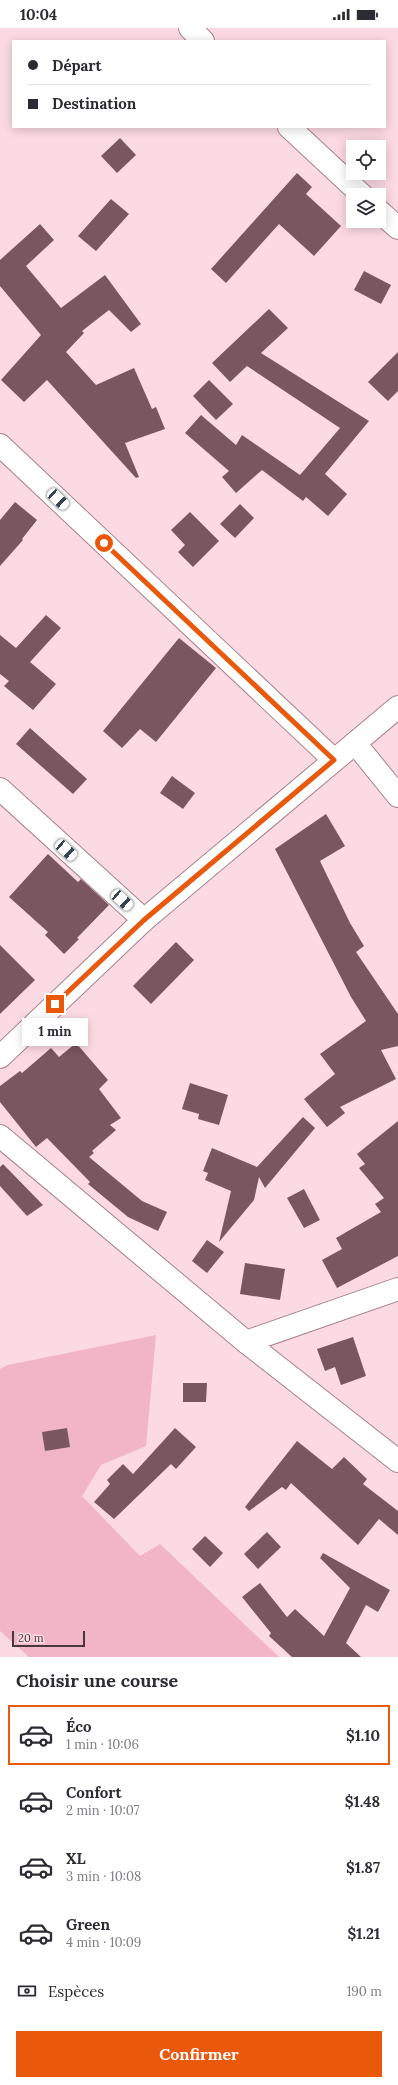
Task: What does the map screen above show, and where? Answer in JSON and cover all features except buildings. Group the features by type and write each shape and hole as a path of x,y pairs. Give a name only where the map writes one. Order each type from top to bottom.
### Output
{"street":[{"path":"190,28 202,40"},
{"path":"290,128 354,188"},
{"path":"386,217 398,228"},
{"path":"0,445 334,760"},
{"path":"0,1057 144,920 398,707"},
{"path":"355,743 398,796"},
{"path":"0,789 144,920"},
{"path":"0,1136 246,1342 398,1461"},
{"path":"246,1342 398,1289"}],"shaded area":[{"path":"156,1335 146,1446 101,1465 82,1496 140,1556 160,1544 279,1657 29,1657 0,1631 0,1369 8,1365"}],"route":[{"path":"55,1004 144,920 334,760 104,543"}]}
